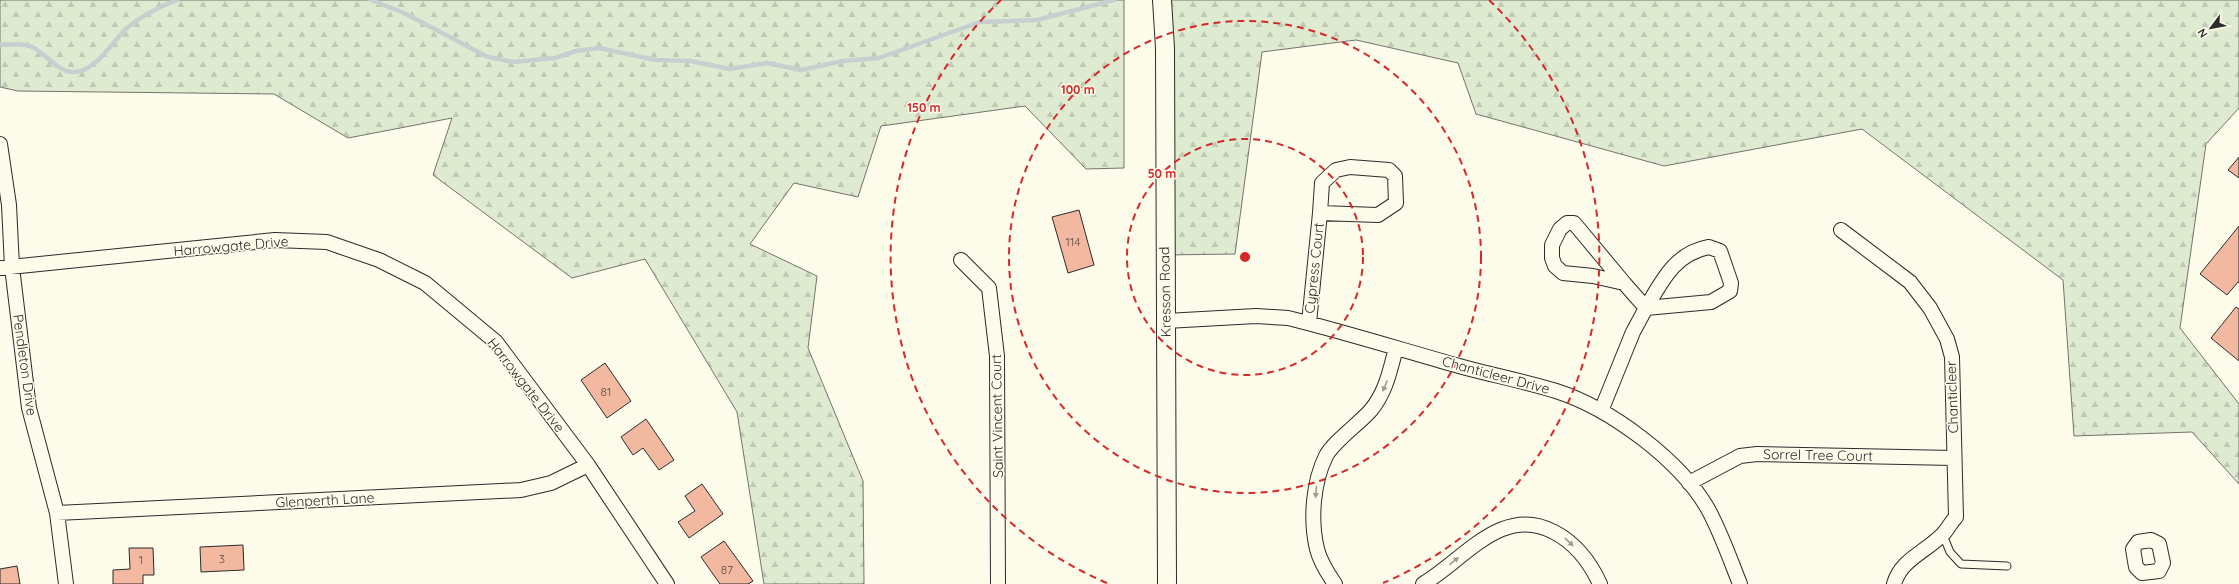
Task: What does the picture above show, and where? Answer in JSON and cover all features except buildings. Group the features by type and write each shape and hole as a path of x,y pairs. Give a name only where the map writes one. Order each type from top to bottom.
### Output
{"street":[{"name":"Kresson Road","path":"1162,0 1165,48 1167,584"},
{"name":"Pendleton Drive","path":"0,144 9,205 6,268 29,408 57,514 66,584"},
{"name":"Cypress Court","path":"1308,323 1322,183 1336,170 1350,167 1389,170 1394,176 1396,203 1378,215 1320,213"},
{"path":"1624,283 1593,276 1563,273 1555,266 1552,258 1552,246 1560,229 1567,223 1574,223 1646,308"},
{"name":"Chanticleer","path":"1841,230 1910,282 1930,308 1947,339 1952,357 1956,516 1943,535 1903,565 1897,574 1894,584"},
{"name":"Harrowgate Drive","path":"6,268 275,240 327,242 379,260 425,283 496,342 588,465 667,584"},
{"path":"1601,411 1633,332 1646,308 1665,275 1676,262 1699,249 1709,247 1720,251 1731,283 1730,291 1710,302 1646,308"},
{"name":"Saint Vincent Court","path":"961,260 989,288 997,356 998,584"},
{"name":"Chanticleer Drive","path":"1166,321 1256,316 1288,318 1557,391 1601,411 1630,429 1657,452 1689,483 1707,508 1725,544 1740,584"},
{"path":"1335,584 1326,572 1317,549 1314,515 1317,480 1326,454 1371,410 1381,396 1387,382 1396,348"},
{"name":"Sorrel Tree Court","path":"1689,483 1740,456 1756,454 1954,458"},
{"name":"Glenperth Lane","path":"57,514 521,490 551,483 588,465"},
{"path":"1423,584 1475,544 1502,529 1522,523 1541,525 1564,538 1581,554 1600,584"}],"lane":[{"path":"1943,535 1950,552 1961,564 2007,566"}],"green space":[{"path":"1124,0 1124,168 1086,169 1025,106 881,126 858,197 794,183 750,244 817,276 808,348 863,481 864,584 764,584 737,412 645,259 572,278 433,175 452,118 348,138 274,94 18,91 0,87 0,1"},
{"path":"1162,0 2239,0 2239,108 2206,144 2180,328 2239,404 2239,484 2192,432 2074,436 2063,280 1862,129 1664,166 1476,114 1458,63 1356,40 1262,52 1235,254 1164,255"}],"waterway":[{"path":"0,45 27,45 41,52 56,65 66,71 81,71 96,62 128,27 151,12 177,0"},
{"path":"371,0 404,13 488,57 513,62 555,58 576,51 599,48 656,60 691,61 730,69 767,63 801,70 843,61 879,58 980,22 1037,20 1114,0"}]}
